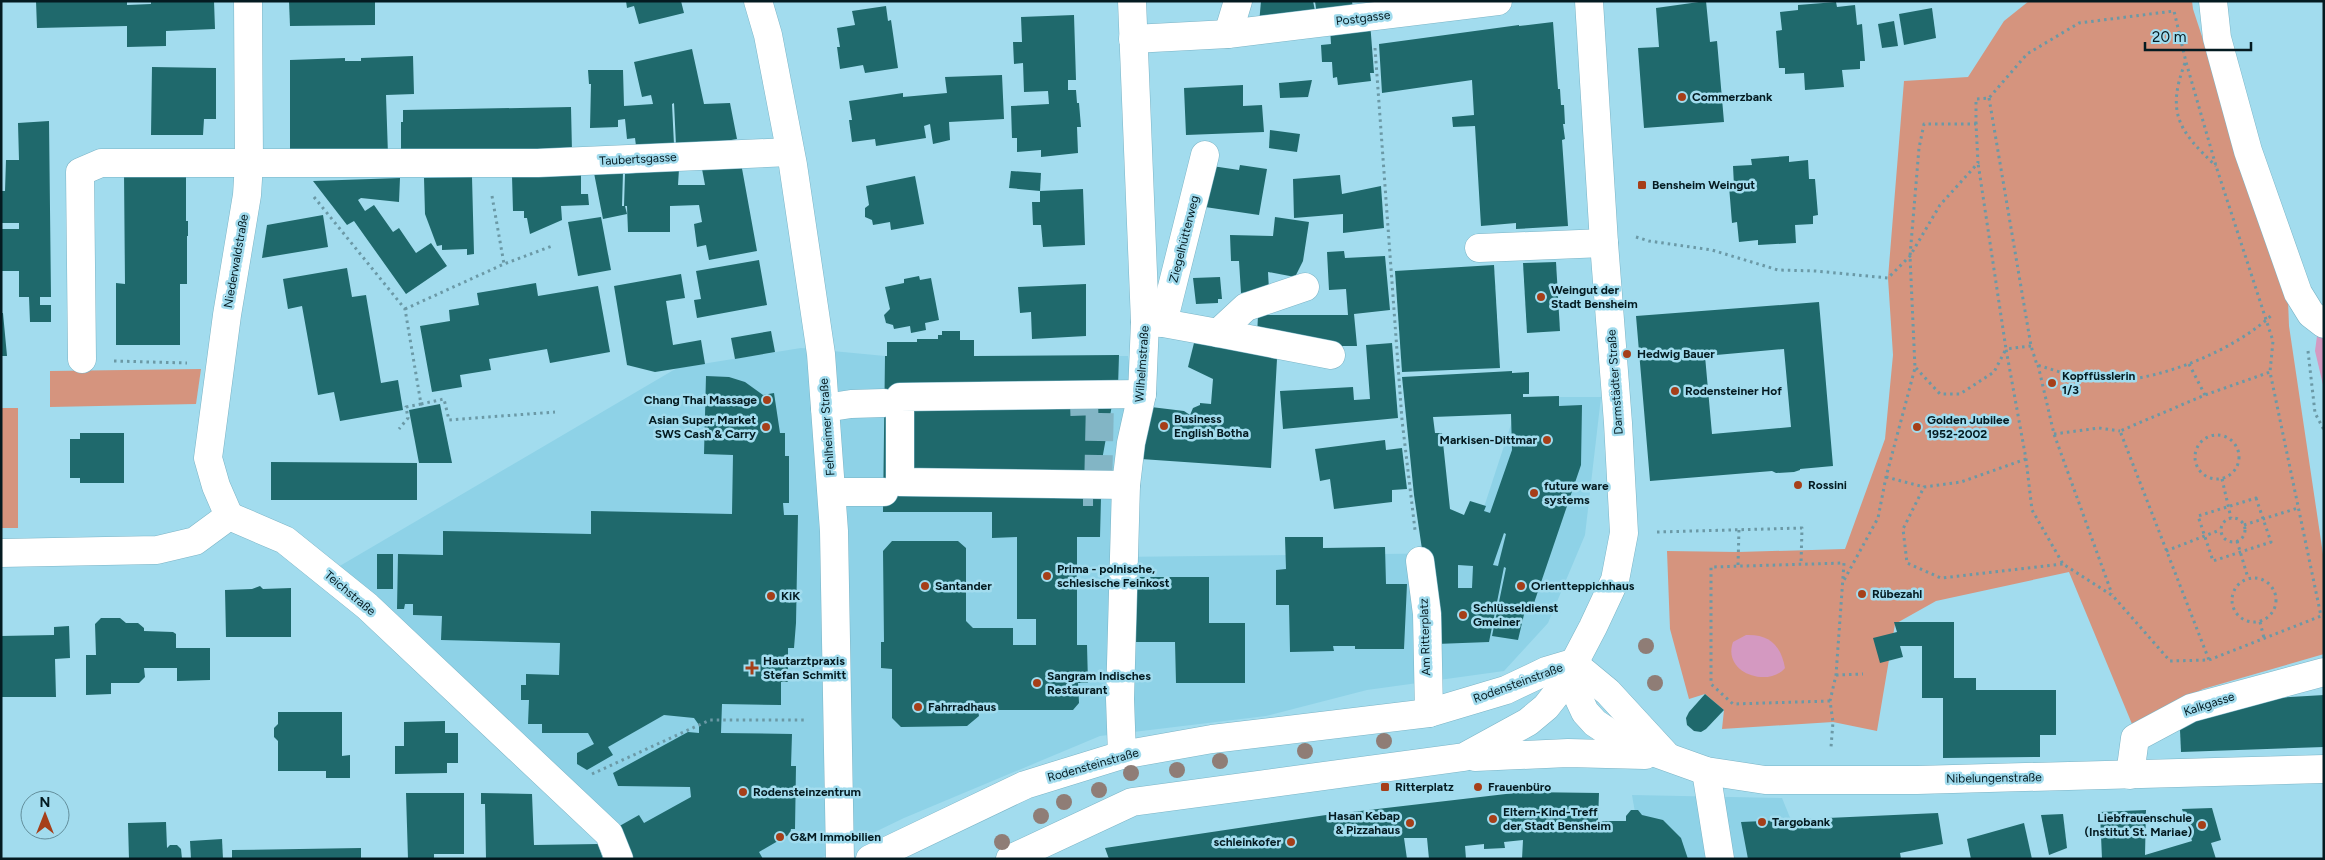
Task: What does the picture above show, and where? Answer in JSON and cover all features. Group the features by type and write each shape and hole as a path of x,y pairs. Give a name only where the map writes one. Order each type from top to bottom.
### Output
{"street":[{"name":"Niederwaldstraße","path":"229,516 216,486 208,458 247,195 249,163 248,1"},
{"name":"Fehlheimer Straße","path":"758,1 768,35 790,152 821,354 832,492 840,859"},
{"name":"Wilhelmstraße","path":"1122,755 1120,700 1126,485 1131,443 1142,394 1154,323 1133,40 1132,1"},
{"path":"1228,34 1238,1"},
{"name":"Postgasse","path":"1133,40 1228,34 1498,1"},
{"name":"Darmstädter Straße","path":"1573,663 1594,628 1615,580 1624,533 1589,1"},
{"path":"2212,1 2217,38 2248,151 2298,293 2310,314 2324,324"},
{"name":"Taubertsgasse","path":"82,359 80,172 102,163 538,163 790,152"},
{"name":"Ziegelhütterweg","path":"1154,323 1205,155"},
{"path":"1478,248 1604,242"},
{"path":"1218,334 1246,308 1305,287"},
{"path":"1154,323 1332,355"},
{"path":"1126,485 900,482 900,397 1142,394"},
{"path":"825,408 866,402 884,403"},
{"path":"832,492 884,492"},
{"path":"1,553 157,550 194,541 229,516"},
{"name":"Teichstraße","path":"229,516 285,540 367,606 609,834 620,859"},
{"name":"Am Ritterplatz","path":"1420,561 1427,614 1429,713"},
{"name":"Rodensteinstraße","path":"870,859 1025,785 1122,755 1212,739 1429,713 1506,690 1546,670 1573,663"},
{"name":"Rodensteinstraße","path":"1010,859 1132,802 1464,757 1528,722 1546,706 1560,688 1573,663"},
{"name":"Nibelungenstraße","path":"1573,663 1608,692 1667,756 1706,772 1765,780 1828,780 2130,775 2324,768"},
{"name":"Kalkgasse","path":"2130,775 2135,738 2191,708 2324,672"},
{"path":"1464,757 1568,753 1667,756"},
{"path":"1706,772 1720,859"}],"path":[{"path":"2174,11 2186,62 2216,166 2273,341 2270,372 2321,616 2209,660 2170,661 2113,596 2063,564 2032,510 2026,459 2006,349 1978,163 1976,99 1989,98 2027,54 2079,23 2174,11"},
{"path":"1372,17 1402,420 1420,561"},
{"path":"2186,62 2177,86 2178,122 2191,143 2216,166"},
{"path":"1989,98 2031,346 2054,434 2113,596"},
{"path":"1843,582 1878,518 1886,478 1915,368 1910,256 1919,148 1924,124 1976,124"},
{"path":"280,163 323,205 405,309 421,404"},
{"path":"487,163 504,264"},
{"path":"1649,241 1712,250 1778,270 1816,271 1888,278 1910,256 1940,205 1978,163"},
{"path":"405,309 504,264 552,246"},
{"path":"2037,365 2074,376 2111,381 2156,374 2190,364 2252,333 2298,293"},
{"path":"2006,349 2031,346"},
{"path":"1915,368 1940,394 1960,394 1994,372 2006,349"},
{"path":"2308,356 2315,413 2324,430"},
{"path":"82,359 221,364"},
{"path":"2190,364 2205,395"},
{"path":"2054,434 2099,428 2120,432 2205,395 2270,372"},
{"path":"400,429 408,418 406,407 444,399 448,420 555,412"},
{"path":"2120,432 2209,660"},
{"path":"2210,435 2224,436 2235,444 2238,451 2239,458 2234,471 2222,479 2208,477 2196,466 2195,452 2204,438 2210,435"},
{"path":"1886,478 1924,487 1961,482 2026,459"},
{"path":"2222,479 2231,518"},
{"path":"1924,487 1902,529 1907,563 1941,578 2063,564"},
{"path":"2256,498 2271,542 2213,561 2198,516 2229,507 2256,498"},
{"path":"2244,525 2298,508"},
{"path":"2166,551 2220,530 2225,521 2231,518 2238,519 2244,525 2244,535 2237,541 2227,540 2220,530"},
{"path":"1624,533 1802,528 1801,564"},
{"path":"1738,566 1739,530"},
{"path":"2237,541 2248,578"},
{"path":"1828,780 1833,722 1830,701 1836,675 1844,562 1711,567 1711,684 1733,704 1830,701"},
{"path":"2248,578 2262,579 2273,588 2275,594 2275,608 2266,619 2260,622 2252,623 2244,620 2234,610 2232,594 2235,587 2248,578"},
{"path":"2260,622 2264,638"},
{"path":"1836,675 1863,674"},
{"path":"587,776 710,720 837,720"}],"shaded area":[{"path":"2029,1 2192,1 2288,300 2289,326 2324,561 2324,654 2203,689 2132,724 2069,572 1936,601 1895,624 1877,731 1833,722 1722,729 1724,710 1705,694 1689,699 1670,629 1667,551 1738,552 1845,549 1885,439 1893,355 1888,278 1904,81 1968,77 2004,21"},
{"path":"2319,321 2324,325 2324,389 2315,351"},
{"path":"801,348 885,356 1128,356 1132,381 1115,557 1469,553 1520,397 1601,397 1585,535 1548,623 1504,671 1367,690 1266,716 1100,736 904,818 819,859 627,859 338,567 677,368"},
{"path":"201,369 196,404 50,407 50,371"},
{"path":"1,408 18,408 18,528 1,528"},
{"path":"1746,635 1761,636 1773,642 1780,653 1785,668 1777,674 1768,677 1758,677 1740,669 1734,662 1731,653 1733,642"},
{"path":"1632,795 1782,798 1807,859 1643,859"}],"building":[{"path":"36,1 127,1 127,5 151,4 151,1 214,1 215,29 166,31 166,46 127,47 127,26 37,28"},
{"path":"289,1 375,1 375,25 290,26"},
{"path":"626,1 681,1 684,13 639,24 634,6 627,8"},
{"path":"1261,1 1313,1 1316,16 1259,24"},
{"path":"1315,1 1352,1 1353,10 1317,16"},
{"name":"Commerzbank","path":"1706,1 1710,42 1717,41 1724,122 1644,128 1638,48 1659,47 1656,8"},
{"path":"1836,2 1837,7 1855,5 1857,25 1862,24 1865,61 1860,61 1860,69 1842,70 1844,87 1805,90 1804,73 1785,74 1785,68 1779,68 1776,31 1782,30 1780,12 1798,10 1798,5"},
{"path":"886,6 888,21 891,20 898,68 865,73 863,65 840,69 837,47 840,47 837,28 855,25 852,11"},
{"path":"1932,8 1936,38 1904,45 1899,14"},
{"path":"1074,15 1076,80 1068,80 1068,90 1076,90 1077,103 1079,103 1081,127 1077,127 1078,153 1041,157 1041,150 1017,152 1017,138 1012,138 1011,106 1049,104 1048,91 1024,92 1023,63 1014,64 1013,42 1022,42 1021,17"},
{"path":"1894,21 1898,46 1882,48 1878,24"},
{"path":"1370,22 1374,73 1370,73 1371,81 1338,85 1337,77 1333,78 1332,62 1322,62 1321,45 1331,44 1330,28"},
{"path":"1553,22 1558,89 1560,89 1561,105 1564,105 1565,124 1563,124 1565,139 1562,140 1568,226 1516,229 1516,223 1481,226 1475,126 1453,127 1452,117 1474,115 1472,80 1382,93 1379,44"},
{"path":"692,49 704,104 730,103 737,139 698,146 676,145 674,103 672,104 674,145 636,146 635,138 627,139 625,119 618,120 618,127 590,128 591,84 589,84 588,70 623,70 624,106 653,104 651,95 642,97 634,62"},
{"path":"413,56 414,94 386,95 388,155 290,158 290,60 345,58 345,61 361,61 361,58"},
{"path":"152,67 216,68 216,119 204,119 203,135 151,135"},
{"path":"1002,75 1004,119 949,122 950,140 933,144 930,124 924,126 926,138 876,146 875,139 852,142 849,120 852,120 849,101 903,93 903,97 947,93 945,77"},
{"path":"1312,80 1308,97 1280,98 1279,83"},
{"path":"1243,85 1243,106 1262,105 1264,132 1186,135 1184,88"},
{"path":"571,107 572,152 401,155 403,110"},
{"path":"49,121 51,297 40,297 40,305 51,305 51,322 30,322 29,297 19,297 19,271 1,271 1,229 19,229 19,223 1,223 1,191 5,191 6,160 19,160 18,123"},
{"path":"1270,130 1300,134 1297,152 1269,148"},
{"path":"1789,156 1789,162 1808,160 1809,179 1815,179 1818,215 1813,216 1813,224 1795,225 1796,243 1758,245 1758,240 1739,242 1737,222 1732,223 1729,186 1734,186 1733,166 1752,165 1751,159"},
{"path":"741,163 757,251 709,260 706,245 697,247 694,224 702,222 699,205 670,206 670,232 628,232 627,206 624,206 625,174 679,169 678,185 705,185 702,169"},
{"path":"1240,165 1267,169 1259,215 1205,207 1212,166 1239,170"},
{"path":"1011,171 1041,173 1040,191 1009,188"},
{"path":"623,172 622,206 625,206 627,214 603,219 594,173"},
{"path":"124,173 186,173 186,221 188,221 187,284 180,284 180,345 116,345 116,283 125,284"},
{"path":"581,175 581,194 588,194 589,205 561,206 562,220 530,234 527,218 524,218 524,211 513,211 512,176"},
{"path":"1340,175 1342,194 1381,186 1384,228 1343,233 1343,214 1294,218 1293,179"},
{"path":"915,176 924,224 891,230 890,222 873,225 872,220 865,217 865,208 869,205 866,186"},
{"path":"472,177 474,254 467,255 467,249 442,250 442,245 437,246 425,214 424,178"},
{"path":"400,178 399,202 361,198 358,200 365,211 374,205 393,232 399,228 416,253 431,243 447,266 406,294 354,221 347,225 313,181"},
{"path":"1083,189 1085,245 1043,247 1041,225 1033,225 1032,202 1040,202 1040,191"},
{"path":"323,215 328,247 262,258 267,225"},
{"path":"601,217 611,270 578,276 568,222"},
{"path":"1275,217 1309,222 1303,261 1295,277 1268,272 1269,290 1241,293 1239,261 1231,261 1230,235 1273,236"},
{"path":"1344,251 1345,258 1385,256 1390,310 1354,314 1357,346 1335,346 1257,337 1258,315 1348,315 1346,289 1329,290 1327,252"},
{"path":"759,260 767,305 697,318 694,300 701,299 696,271"},
{"name":"Weingut der Stadt Bensheim","path":"1556,262 1560,331 1527,333 1523,263"},
{"path":"1494,265 1500,368 1402,372 1395,271"},
{"path":"347,268 352,297 366,295 381,383 398,380 403,410 340,421 334,392 318,395 302,306 288,309 283,279"},
{"path":"681,274 685,298 666,301 673,345 701,340 705,364 655,372 627,365 614,286"},
{"path":"919,276 920,280 931,278 939,320 925,323 926,330 911,333 910,326 894,329 893,325 886,323 884,315 890,309 885,287 904,283 904,279"},
{"path":"1220,277 1222,299 1218,299 1218,303 1196,304 1193,278"},
{"path":"536,283 538,296 598,286 610,352 550,363 547,349 489,359 491,370 460,375 462,387 432,392 420,326 450,321 449,310 479,305 477,293"},
{"path":"1086,284 1086,336 1032,339 1031,312 1020,313 1018,287"},
{"name":"Rodensteiner Hof","path":"1819,302 1833,466 1800,469 1794,472 1776,473 1772,471 1650,481 1636,316","holes":["1784,349 1791,427 1712,434 1705,356"]},
{"path":"1,313 3,313 7,356 1,356"},
{"path":"771,331 775,352 735,359 731,338"},
{"path":"942,331 960,331 960,340 974,340 974,356 1119,355 1118,387 1112,405 1102,460 1100,537 1077,537 1077,645 1087,645 1088,683 1078,683 1079,703 1073,710 978,710 979,716 967,726 901,727 892,718 892,669 881,668 881,642 884,642 883,551 892,541 958,541 966,548 966,621 973,628 1013,628 1013,645 1036,645 1036,619 1017,619 1017,537 992,538 992,512 883,512 885,356 887,356 887,342 917,342 917,339 938,339 938,335 942,335"},
{"path":"1195,339 1277,359 1271,468 1141,459 1151,407 1184,411 1190,415 1193,408 1200,405 1200,403 1211,404 1213,379 1188,367"},
{"path":"1392,343 1398,418 1283,429 1280,391 1353,387 1354,400 1370,399 1366,345"},
{"path":"1512,371 1512,373 1529,372 1529,394 1523,394 1523,397 1559,396 1559,406 1582,405 1581,465 1534,603 1526,606 1518,640 1492,636 1506,568 1504,567 1489,642 1436,644 1414,495 1402,377","holes":["1511,414 1512,450 1490,513 1484,511 1486,506 1470,501 1464,515 1450,509 1442,433 1435,433 1433,417","1504,533 1506,534 1498,566 1493,565","1458,565 1473,566 1472,588 1458,588"]},
{"path":"706,376 729,377 745,382 763,395 774,393 780,433 785,433 785,456 789,456 789,503 783,503 784,515 798,515 796,623 794,648 788,648 788,682 781,682 781,705 722,704 721,733 792,734 791,766 796,766 795,829 791,829 790,834 759,852 763,859 632,859 616,828 639,815 644,823 691,797 690,787 618,786 613,773 688,732 699,733 699,725 694,718 664,715 608,747 613,755 587,770 577,764 577,753 594,744 588,733 542,733 542,724 528,724 529,700 521,700 521,685 526,685 526,674 559,675 560,643 441,640 442,616 413,615 413,604 405,604 404,609 397,609 398,554 443,555 443,531 591,534 591,511 732,514 733,455 704,454"},
{"path":"440,404 452,463 419,463 409,410"},
{"path":"80,433 124,433 124,483 80,483 80,478 70,478 70,439 80,439"},
{"path":"1385,440 1386,450 1402,448 1407,489 1392,490 1392,502 1334,509 1330,479 1320,481 1315,449"},
{"path":"271,462 417,463 417,500 271,500"},
{"path":"1285,537 1323,537 1323,548 1385,547 1386,584 1407,584 1404,649 1355,649 1355,646 1333,646 1334,651 1290,652 1289,605 1276,605 1276,570 1286,569"},
{"path":"377,554 393,554 393,589 377,589"},
{"path":"1134,577 1209,577 1209,623 1245,623 1245,683 1176,683 1175,642 1134,642"},
{"path":"260,586 263,589 291,588 291,637 226,637 225,590 252,589"},
{"path":"101,618 120,618 126,623 138,623 144,628 144,631 173,632 176,634 176,648 210,648 210,680 177,681 177,668 144,668 145,677 139,683 111,683 111,694 86,695 86,655 96,655 95,624"},
{"path":"1894,622 1954,622 1954,678 1976,678 1976,690 2056,690 2056,735 2040,735 2040,757 1943,758 1943,698 1922,698 1922,646 1900,646 1903,657 1880,663 1873,638 1897,632"},
{"path":"69,626 70,658 55,659 56,697 1,697 1,636 54,635 54,627"},
{"path":"1705,694 1724,710 1706,729 1701,732 1694,731 1687,725 1686,718"},
{"path":"2324,695 2324,747 2181,752 2180,730 2184,724 2274,698"},
{"path":"278,712 342,712 342,756 350,755 350,778 326,778 326,771 278,771 278,741 274,737 274,728 278,724"},
{"path":"445,721 445,733 458,733 458,763 447,763 447,773 395,774 395,746 404,746 404,722"},
{"path":"1523,792 1599,793 1598,821 1626,821 1626,816 1631,810 1638,810 1642,815 1663,820 1681,838 1688,859 1522,859 1523,840 1504,842 1505,848 1484,849 1484,844 1465,846 1466,859 1429,859 1427,838 1404,838 1407,859 1109,859 1105,848 1326,815"},
{"path":"406,793 464,793 464,854 434,854 434,859 408,859"},
{"path":"481,793 532,794 534,845 598,844 603,859 486,859 485,804 481,804"},
{"path":"2212,808 2221,840 2211,843 2216,859 2102,859 2100,812 2146,810 2145,855 2192,841 2182,809"},
{"path":"1938,813 1943,844 1900,853 1901,859 1748,859 1741,822"},
{"path":"2063,814 2067,848 2049,855 2041,815"},
{"path":"166,822 167,848 170,845 177,845 181,849 182,859 129,859 128,823"},
{"path":"2024,823 2032,859 1971,859 1967,839"},
{"path":"222,839 223,859 191,859 190,841"},
{"path":"361,848 361,859 232,859 232,850"}],"tunnel":[{"path":"1070,402 1100,401 1098,492 1083,492"}],"place":[{"name":"Commerzbank","path":"1682,97"},
{"name":"Bensheim Weingut","path":"1642,185"},
{"name":"Weingut der Stadt Bensheim","path":"1541,297"},
{"name":"Hedwig Bauer","path":"1627,354"},
{"name":"Kopffüsslerin 1/3","path":"2052,383"},
{"name":"Rodensteiner Hof","path":"1675,391"},
{"name":"Chang Thai Massage","path":"767,400"},
{"name":"Business English Botha","path":"1164,426"},
{"name":"Asian Super Market SWS Cash & Carry","path":"766,427"},
{"name":"Golden Jubilee 1952-2002","path":"1917,427"},
{"name":"Markisen-Dittmar","path":"1547,440"},
{"name":"Rossini","path":"1798,485"},
{"name":"future ware systems","path":"1534,493"},
{"name":"Prima - polnische, schlesische Feinkost","path":"1047,576"},
{"name":"Santander","path":"925,586"},
{"name":"Orientteppichhaus","path":"1521,586"},
{"name":"Rübezahl","path":"1862,594"},
{"name":"KiK","path":"771,596"},
{"name":"Schlüsseldienst Gmeiner","path":"1463,615"},
{"name":"Hautarztpraxis Stefan Schmitt","path":"752,668"},
{"name":"Sangram Indisches Restaurant","path":"1037,683"},
{"name":"Fahrradhaus","path":"918,707"},
{"name":"Ritterplatz","path":"1385,787"},
{"name":"Frauenbüro","path":"1478,787"},
{"name":"Rodensteinzentrum","path":"743,792"},
{"name":"Eltern-Kind-Treff der Stadt Bensheim","path":"1493,819"},
{"name":"Targobank","path":"1762,822"},
{"name":"Hasan Kebap & Pizzahaus","path":"1410,823"},
{"name":"Liebfrauenschule (Institut St. Mariae)","path":"2202,825"},
{"name":"G&M Immobilien","path":"780,837"},
{"name":"schleinkofer","path":"1291,842"}]}
